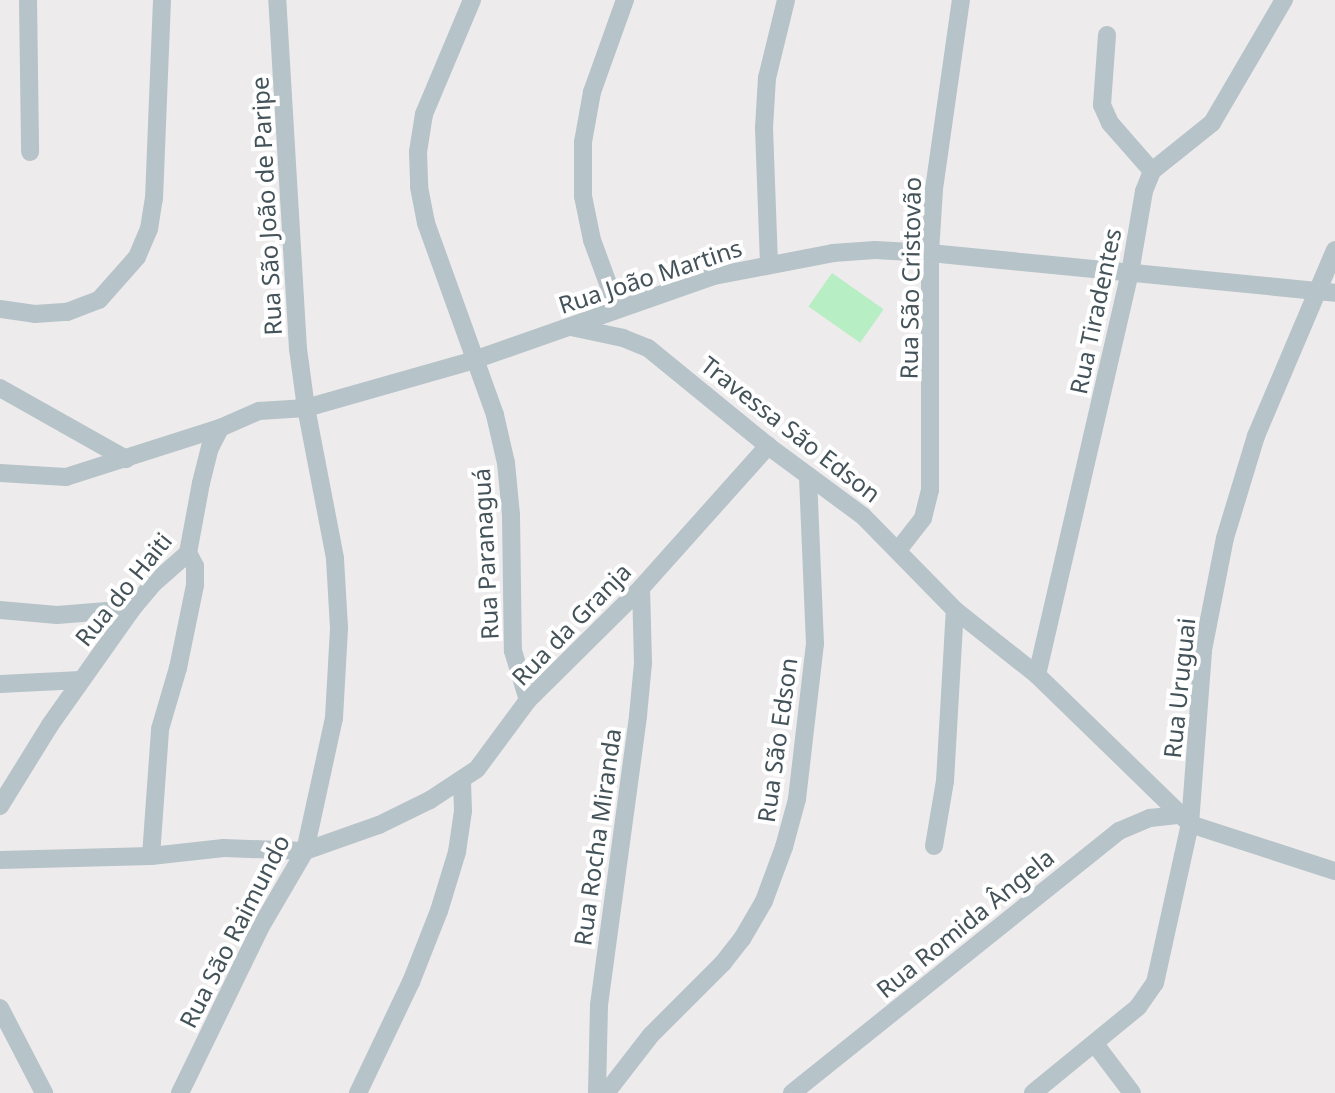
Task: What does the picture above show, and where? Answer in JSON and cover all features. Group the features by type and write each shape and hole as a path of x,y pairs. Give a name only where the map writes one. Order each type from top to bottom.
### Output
{"street":[{"path":"28,0 30,152"},
{"path":"0,309 35,314 67,312 99,300 137,257 149,229 154,199 162,0"},
{"name":"Rua São João de Paripe","path":"277,0 290,237 306,408"},
{"name":"Rua Paranaguá","path":"472,0 424,114 418,152 419,187 426,223 495,415 506,463 511,515 513,651 528,700"},
{"path":"617,308 592,240 583,196 583,142 592,92 625,0"},
{"path":"769,264 764,128 766,91 775,36 786,0"},
{"name":"Rua São Cristovão","path":"899,549 923,518 930,490 930,253 934,189 961,0"},
{"path":"1107,35 1102,105 1110,123 1152,171 1212,123 1284,0"},
{"name":"Rua Tiradentes","path":"1037,675 1130,273 1144,191 1152,171"},
{"name":"Rua João Martins","path":"0,473 66,477 220,428 259,411 306,408 474,360 714,276 769,264 875,250 1326,292"},
{"name":"Rua Uruguai","path":"1033,1093 1138,1007 1155,983 1185,820 1203,650 1225,538 1256,436 1326,292 1335,250"},
{"name":"Travessa São Edson","path":"571,327 623,338 648,348 768,446 863,516 899,549 955,610 1037,675 1185,820"},
{"path":"0,388 126,459"},
{"name":"Rua São Raimundo","path":"180,1093 260,928 305,851 334,718 339,628 335,558 306,408"},
{"name":"Rua do Haiti","path":"0,806 81,680 132,609 154,583 188,553 204,471 220,428"},
{"name":"Rua da Granja","path":"305,851 379,825 462,780 497,746 528,700 641,588 768,446"},
{"name":"Rua São Edson","path":"606,1093 651,1035 723,963 742,939 764,901 784,847 797,799 815,644 808,476"},
{"path":"151,856 160,729 178,668 195,585 195,566 188,553"},
{"name":"Rua Rocha Miranda","path":"597,1093 599,1005 640,689 641,588"},
{"path":"0,610 57,615 132,609"},
{"path":"934,846 945,781 955,610"},
{"path":"0,684 81,680"},
{"path":"358,1093 411,982 439,911 457,852 463,811 462,780"},
{"name":"Rua Romida Ângela","path":"792,1093 1119,831 1150,818 1185,820"},
{"path":"1185,820 1335,871"},
{"path":"0,860 151,856 224,848 305,851"},
{"path":"0,1008 44,1093"},
{"path":"1095,1044 1132,1093"}],"green space":[{"path":"832,273 884,309 860,343 808,307"}]}
